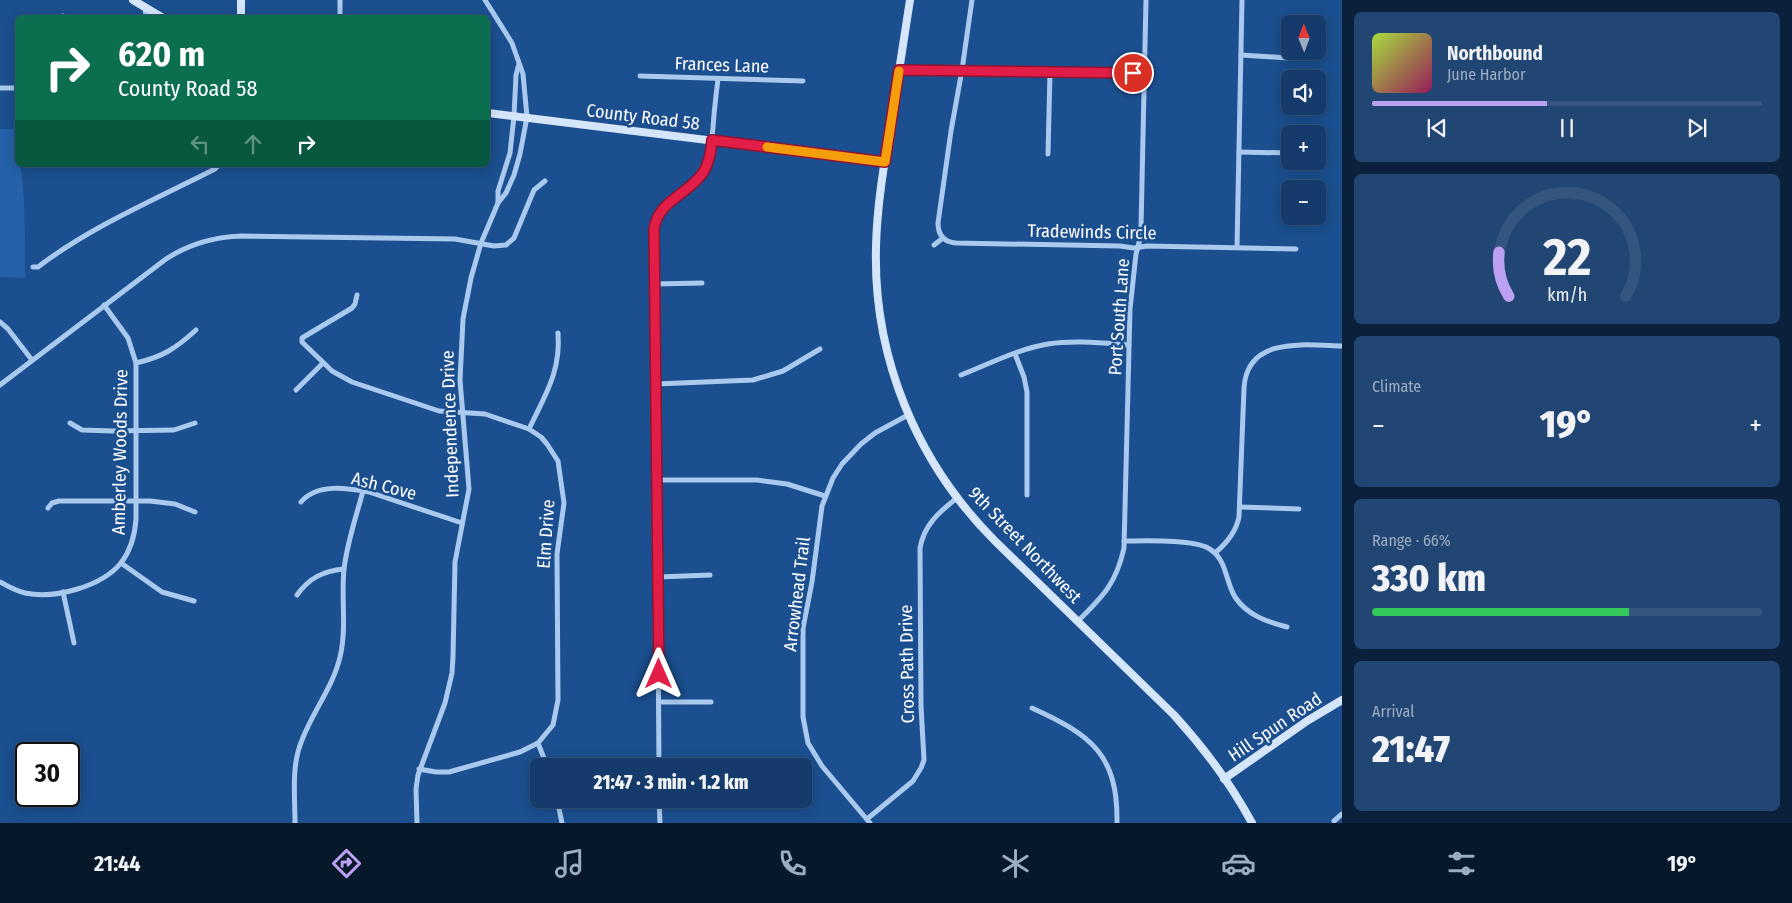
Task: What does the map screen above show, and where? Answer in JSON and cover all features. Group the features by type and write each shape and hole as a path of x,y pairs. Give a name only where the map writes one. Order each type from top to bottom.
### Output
{"street":[{"path":"133,0 157,15"},
{"path":"241,0 241,15"},
{"path":"340,0 340,15"},
{"name":"Independence Drive","path":"417,823 416,788 419,769 441,716 452,674 454,562 468,489 460,365 463,320 471,278 481,243 498,203 506,193 514,175 527,117 523,74 507,35 485,0"},
{"name":"9th Street Northwest","path":"910,0 877,227 877,292 887,352 908,416 933,464 957,498 989,535 1181,723 1205,751 1241,803 1252,823"},
{"path":"934,245 943,238 939,232 938,223 972,0"},
{"name":"Port South Lane","path":"1078,621 1110,587 1120,566 1124,541 1132,289 1141,228 1146,0"},
{"path":"1237,247 1242,0"},
{"path":"146,7 146,15"},
{"path":"1241,55 1281,58"},
{"name":"Independence Drive","path":"498,203 498,191 510,153 516,75 519,64"},
{"path":"899,70 1145,72"},
{"path":"1048,154 1050,72"},
{"name":"Frances Lane","path":"640,76 803,81"},
{"path":"659,758 654,235 657,219 665,206 702,175 708,163 718,79"},
{"path":"0,88 15,88"},
{"name":"County Road 58","path":"490,113 885,162"},
{"path":"1239,152 1281,153"},
{"path":"33,267 38,267 60,251 218,167"},
{"path":"0,385 174,254 193,245 218,238 249,236 455,239 494,246 506,245 514,238 534,190 545,181"},
{"name":"Tradewinds Circle","path":"943,238 948,242 956,243 1296,249"},
{"path":"655,284 702,283"},
{"name":"Elm Drive","path":"357,295 352,308 302,338 302,342 323,363 340,376 352,382 439,411 485,414 529,429 541,437 556,457 562,484 564,503 557,554 557,706 553,725 538,743 520,752 450,772 419,769"},
{"name":"Amberley Woods Drive","path":"0,582 24,593 43,595 64,592 91,585 109,574 121,563 128,552 135,526 136,362 128,338 104,306"},
{"path":"0,322 8,329 32,360"},
{"path":"136,362 156,358 168,353 196,330"},
{"path":"529,429 557,365 559,350 558,333"},
{"path":"961,375 1037,346 1054,343 1083,342 1129,345"},
{"path":"1215,553 1229,540 1237,526 1240,507 1244,382 1252,363 1266,352 1283,346 1342,346"},
{"path":"656,384 753,380 783,371 820,349"},
{"path":"1015,354 1024,376 1028,400 1026,495"},
{"path":"296,390 323,363"},
{"name":"Arrowhead Trail","path":"869,821 813,753 808,743 804,727 803,628 814,573 819,524 825,496 842,464 861,444 875,433 908,416"},
{"path":"70,423 82,430 136,431 174,430 195,423"},
{"path":"656,480 757,480 787,484 825,496"},
{"name":"Ash Cove","path":"302,502 307,496 322,490 345,489 363,491 462,523"},
{"path":"295,823 294,779 297,753 305,732 332,680 340,655 343,631 344,569 363,491"},
{"name":"Cross Path Drive","path":"869,821 906,788 923,765 920,548 923,536 932,520 957,498"},
{"path":"48,508 59,501 136,500 167,502 195,512"},
{"path":"1240,507 1299,509"},
{"path":"1124,541 1197,544 1208,548 1215,553 1226,571 1235,596 1243,607 1266,621 1287,627"},
{"path":"121,563 162,592 194,601"},
{"path":"297,595 303,586 313,578 328,571 344,569"},
{"path":"658,577 710,575"},
{"path":"64,592 74,643"},
{"name":"Hill Spun Road","path":"1224,779 1307,721 1342,701"},
{"path":"659,702 711,702"},
{"path":"1032,708 1069,726 1086,737 1097,748 1104,759 1115,787 1117,823"},
{"path":"538,743 544,758"},
{"path":"559,808 562,823"},
{"path":"660,808 660,823"},
{"path":"1334,820 1342,814"}],"shaded area":[{"path":"0,129 15,129 15,167 20,167 24,207 25,278 0,277"}],"slow traffic":[{"path":"767,147 885,162 899,71"}],"route":[{"path":"659,674 654,229 660,212 665,206 702,175 708,163 712,140 885,162 899,70 1133,73"}]}
